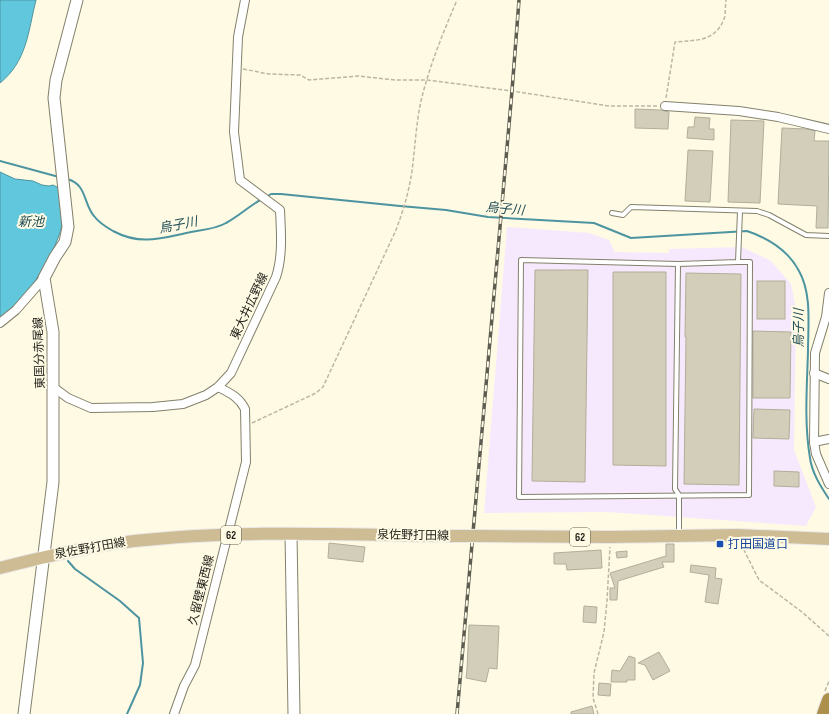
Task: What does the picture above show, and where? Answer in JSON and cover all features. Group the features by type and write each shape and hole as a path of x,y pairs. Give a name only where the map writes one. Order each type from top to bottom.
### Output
{"highway":[{"path":"824,714 829,700"}],"main road":[{"name":"泉佐野打田線","path":"0,568 43,557 133,541 227,535 291,534 610,537 737,535 829,539"}],"street":[{"path":"0,323 16,310 44,278 65,242 68,227 54,98 56,80 77,0"},
{"name":"東大井広野線","path":"53,386 68,398 91,408 153,407 183,404 206,396 218,387 231,373 276,277 280,265 280,210 240,180 234,132 238,38 245,0"},
{"path":"665,106 739,111 778,117 829,129"},
{"name":"東国分赤尾線","path":"24,714 53,482 53,332 44,278"},
{"path":"829,293 826,317 815,353 814,373 814,442 816,454 829,484"},
{"path":"814,373 829,379"},
{"name":"久留壁東西線","path":"174,714 184,686 196,665 246,462 245,409 242,402 236,396 218,387"},
{"path":"814,442 829,439"},
{"path":"291,534 294,714"}],"lane":[{"path":"612,213 624,215 631,207 756,211 769,215 806,235 829,236"},
{"path":"738,262 740,211"},
{"path":"521,260 678,264 738,262 750,262 749,495 519,497 521,260"},
{"path":"678,264 675,490 679,495 679,536"}],"path":[{"path":"246,426 316,394 323,387 403,213 412,173 421,103 427,80 457,0"},
{"path":"237,68 269,74 300,75 309,80 358,76 396,80 427,80 609,106 665,106 675,42 703,40 716,33 724,18 726,0"},
{"path":"737,535 759,580 802,612 829,636"},
{"path":"598,714 593,698 594,673 604,632 610,537"}],"shaded area":[{"path":"507,227 589,233 609,240 615,252 669,253 669,249 742,247 771,261 791,284 796,309 794,450 816,507 806,526 608,512 484,513"}],"water":[{"path":"0,0 36,0 28,35 21,56 9,74 0,83"},
{"name":"新池","path":"0,172 15,179 33,181 42,185 53,185 59,188 63,219 61,229 52,252 38,276 17,305 0,319"}],"building":[{"path":"635,109 661,110 669,112 668,129 635,128"},
{"path":"695,117 710,118 709,129 714,129 714,140 687,138 688,127 694,127"},
{"path":"731,120 764,121 760,203 728,202"},
{"path":"782,128 807,129 815,131 814,141 829,141 828,228 816,228 817,206 778,204"},
{"path":"688,150 713,151 710,202 685,201"},
{"path":"535,270 588,270 585,482 532,481"},
{"path":"613,272 666,272 666,466 613,465"},
{"path":"686,273 741,274 739,485 684,484"},
{"path":"757,281 785,281 785,319 757,319"},
{"path":"753,331 791,332 790,398 753,398"},
{"path":"754,409 790,410 789,439 753,438"},
{"path":"774,471 799,472 799,487 774,486"},
{"path":"329,543 365,547 363,562 328,558"},
{"path":"666,544 674,544 674,562 662,562 664,567 618,581 617,600 610,600 610,588 615,588 610,573 666,556"},
{"path":"601,550 602,568 567,570 566,564 554,564 554,553"},
{"path":"627,551 627,557 617,558 616,552"},
{"path":"691,565 716,568 715,578 722,579 718,604 705,602 709,575 690,572"},
{"path":"584,606 597,607 596,623 583,622"},
{"path":"469,625 499,626 497,669 489,668 486,682 466,678"},
{"path":"659,652 670,671 653,680 645,665 638,663"},
{"path":"629,656 635,658 635,680 627,680 627,682 611,682 612,670 620,671"},
{"path":"599,683 611,684 610,696 598,695"},
{"path":"592,706 594,714 571,714 571,712"}],"waterway":[{"name":"烏子川","path":"0,161 59,177"},
{"name":"烏子川","path":"67,179 78,185 84,194 91,211 100,223 123,236 142,239 161,238 218,227 262,199"},
{"name":"烏子川","path":"266,197 271,194 281,194 446,210 488,217 594,223 631,238 747,231 770,241 789,257 799,271 806,290 809,320 806,404 808,445 813,469 820,485 829,499"},
{"path":"68,561 75,569 120,601 139,618 143,663 140,685 127,714"}],"railway":[{"path":"457,714 519,0"}],"place":[{"name":"打田国道口","path":"720,544"}]}
